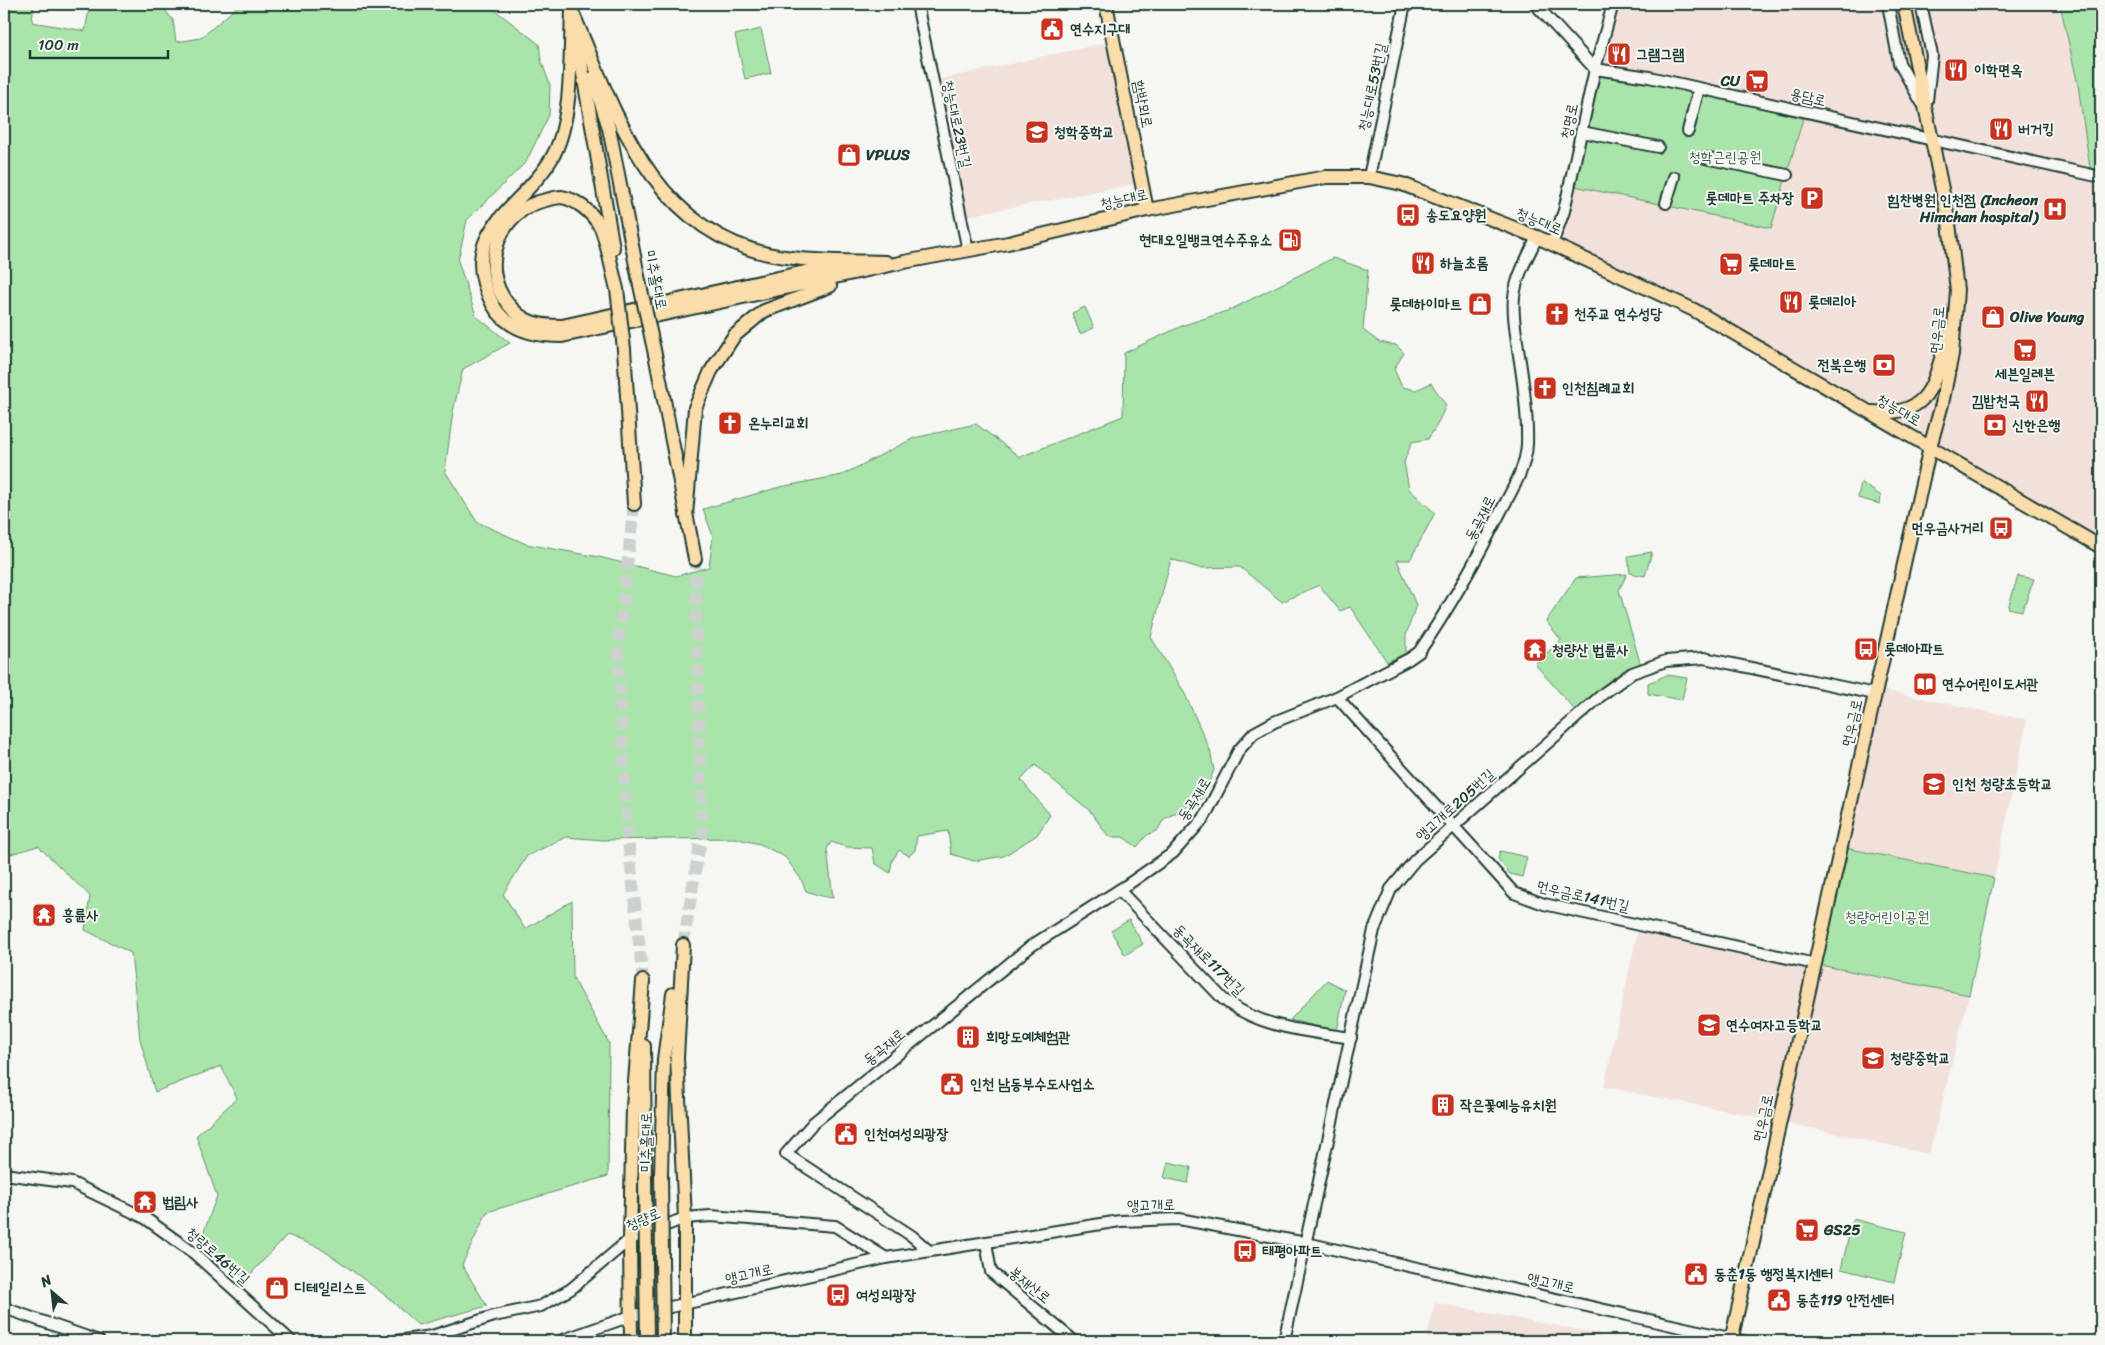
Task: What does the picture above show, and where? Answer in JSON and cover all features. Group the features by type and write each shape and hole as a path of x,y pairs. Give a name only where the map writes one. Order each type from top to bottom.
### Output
{"main road":[{"name":"함박뫼로","path":"1106,4 1146,210"},
{"name":"먼우금로","path":"1735,1340 1815,964 1952,354 1957,290 1949,223 1904,4"},
{"path":"572,8 633,148 655,182 676,205 722,238 768,254 821,260 904,262"},
{"path":"572,8 565,123 554,154 534,182 497,220 482,255 482,275 486,292 496,310 509,322 523,330 544,336 562,336 904,262"},
{"path":"572,8 612,235 624,349 634,504"},
{"name":"미추홀대로","path":"572,8 609,128 695,559"},
{"name":"청능대로","path":"904,262 968,251 1146,210 1326,177 1369,177 1402,184 1537,237 1694,310 2101,547"},
{"path":"617,289 601,227 585,207 561,197 536,202 510,221 498,237 493,253 492,268 497,285 504,299 513,310 525,319 541,326 562,326 814,270 904,262"},
{"path":"686,515 695,408 711,370 734,336 764,311 856,275 904,262"},
{"path":"1869,412 1900,412 1913,408 1924,399 1932,386 1955,314"},
{"name":"미추홀대로","path":"663,1341 661,1174 666,1034 682,945 677,1058 685,1218"},
{"name":"미추홀대로","path":"630,1239 634,1074 643,981 647,1341"},
{"path":"685,1218 685,1341"},
{"path":"630,1239 631,1341"}],"street":[{"name":"청능대로23번길","path":"917,4 968,251"},
{"name":"청능대로53번길","path":"1369,177 1405,4"},
{"path":"1535,4 1595,69"},
{"name":"청명로","path":"1552,244 1564,211 1595,69 1613,4"},
{"name":"먼우금로","path":"1888,4 1899,63 1926,110"},
{"name":"먼우금로","path":"1921,4 1932,56 1926,110"},
{"name":"용담로","path":"1595,69 1649,77 2101,177"},
{"path":"1688,132 1699,88"},
{"path":"1582,132 1658,147"},
{"path":"1704,158 1787,175"},
{"path":"1666,203 1674,177"},
{"name":"동곡재로","path":"929,1251 912,1236 786,1154 813,1123 1031,946 1120,890 1173,853 1204,818 1239,750 1254,732 1337,697 1419,652 1459,589 1517,479 1527,445 1521,375 1513,319 1514,295 1518,279 1537,237"},
{"name":"앵고개로205번길","path":"1284,1341 1374,930 1391,889 1415,860 1604,693 1632,672 1666,661 1704,658 1875,694"},
{"name":"먼우금로141번길","path":"1337,697 1514,893 1527,899 1815,964"},
{"name":"동곡재로117번길","path":"1120,890 1223,999 1238,1010 1276,1026 1351,1038"},
{"name":"청량로46번길","path":"4,1174 72,1183 145,1218 195,1254 291,1341"},
{"name":"청량로","path":"396,1341 432,1336 494,1316 541,1306 571,1289 630,1239 685,1218 711,1216 835,1226 886,1258"},
{"name":"앵고개로","path":"560,1341 631,1316 886,1258 1120,1221 1179,1219 1306,1243 1735,1340"},
{"name":"봉재산로","path":"986,1242 991,1272 1074,1341"},
{"path":"4,1308 99,1341"}],"shaded area":[{"path":"1610,4 2101,4 2101,547 1823,385 1552,244"},
{"name":"청학중학교","path":"1114,41 1141,183 961,217 932,81"},
{"name":"인천 청량초등학교","path":"1876,689 2027,720 1994,878 1841,847"},
{"path":"1639,925 1815,964 1969,995 1929,1154 1779,1121 1604,1087"},
{"path":"1435,1303 1600,1334 1599,1341 1426,1341"}],"green space":[{"path":"4,4 34,4 32,22 85,31 90,4 160,4 173,20 176,42 201,38 240,4 487,4 539,44 541,60 550,85 549,115 526,162 467,220 458,261 476,316 510,343 463,369 453,411 445,471 477,522 526,544 599,557 676,576 709,567 713,536 703,509 780,487 842,475 914,438 976,424 1020,457 1123,416 1124,353 1184,325 1230,310 1333,258 1368,270 1363,330 1379,342 1396,345 1404,353 1394,369 1402,387 1416,390 1431,383 1446,405 1428,439 1412,442 1404,462 1409,489 1435,513 1410,560 1397,560 1416,605 1406,635 1406,653 1387,662 1350,607 1340,611 1319,585 1282,602 1240,567 1199,568 1171,559 1151,637 1184,692 1210,750 1214,770 1203,798 1164,819 1157,831 1147,835 1137,847 1123,837 1109,837 1090,811 1035,765 1021,780 1050,815 1037,835 1004,856 974,861 951,854 948,831 917,836 915,850 909,856 899,850 892,861 890,873 875,863 872,848 846,847 831,842 827,849 833,898 806,891 801,879 785,857 760,844 734,838 603,840 566,837 527,856 503,894 525,929 572,901 573,978 609,1043 608,1176 487,1212 462,1265 487,1306 418,1325 385,1295 339,1261 318,1247 287,1235 246,1279 200,1242 217,1196 196,1136 237,1098 221,1066 155,1092 140,1039 131,953 85,930 90,896 38,846 4,856"},
{"path":"2060,4 2101,4 2101,177 2091,175 2078,85"},
{"path":"761,29 771,73 745,79 735,35"},
{"name":"청학근린공원","path":"1595,69 1805,112 1771,228 1570,185"},
{"path":"1085,307 1094,328 1080,334 1072,313"},
{"path":"1861,482 1881,496 1880,504 1858,498"},
{"path":"1652,552 1645,576 1630,573 1628,556"},
{"path":"1627,574 1619,590 1642,669 1579,715 1535,664 1561,640 1546,621 1576,578"},
{"path":"2018,576 2034,579 2022,611 2008,608"},
{"path":"1667,675 1687,678 1682,700 1648,694 1648,683"},
{"name":"청량어린이공원","path":"1841,847 1994,878 1969,995 1815,964"},
{"path":"1500,851 1527,857 1522,877 1510,874 1498,859"},
{"path":"1129,920 1143,944 1125,955 1111,931"},
{"path":"1327,980 1345,990 1337,1031 1290,1020"},
{"path":"1168,1162 1191,1167 1188,1183 1164,1178"},
{"path":"1853,1219 1906,1232 1894,1282 1841,1269"}],"tunnel":[{"path":"634,504 618,647 627,829 643,981"},
{"path":"683,945 702,832 695,559"}],"place":[{"name":"연수지구대","path":"1052,29"},
{"name":"그램그램","path":"1619,54"},
{"name":"이학면옥","path":"1956,70"},
{"name":"CU","path":"1757,81"},
{"name":"버거킹","path":"2001,129"},
{"name":"청학중학교","path":"1037,132"},
{"name":"VPLUS","path":"849,155"},
{"name":"롯데마트 주차장","path":"1812,198"},
{"name":"힘찬병원 인천점 (Incheon Himchan hospital)","path":"2055,209"},
{"name":"송도요양원","path":"1408,215"},
{"name":"현대오일뱅크연수주유소","path":"1290,240"},
{"name":"하늘초롬","path":"1423,263"},
{"name":"롯데마트","path":"1731,264"},
{"name":"롯데리아","path":"1791,302"},
{"name":"롯데하이마트","path":"1480,304"},
{"name":"천주교 연수성당","path":"1557,314"},
{"name":"Olive Young","path":"1993,317"},
{"name":"세븐일레븐","path":"2025,350"},
{"name":"전북은행","path":"1884,365"},
{"name":"인천침례교회","path":"1545,388"},
{"name":"김밥천국","path":"2037,401"},
{"name":"온누리교회","path":"730,423"},
{"name":"신한은행","path":"1995,425"},
{"name":"먼우금사거리","path":"2001,528"},
{"name":"롯데아파트","path":"1866,649"},
{"name":"청량산 법륜사","path":"1535,650"},
{"name":"연수어린이도서관","path":"1925,684"},
{"name":"인천 청량초등학교","path":"1934,784"},
{"name":"흥륜사","path":"44,915"},
{"name":"연수여자고등학교","path":"1709,1025"},
{"name":"희망도예체험관","path":"968,1037"},
{"name":"청량중학교","path":"1873,1058"},
{"name":"인천 남동부수도사업소","path":"952,1084"},
{"name":"작은꽃예능유치원","path":"1443,1105"},
{"name":"인천여성의광장","path":"846,1134"},
{"name":"법림사","path":"145,1202"},
{"name":"GS25","path":"1807,1230"},
{"name":"태평아파트","path":"1245,1251"},
{"name":"동춘1동 행정복지센터","path":"1696,1274"},
{"name":"디테일리스트","path":"277,1288"},
{"name":"여성의광장","path":"838,1295"},
{"name":"동춘119 안전센터","path":"1779,1300"}]}
